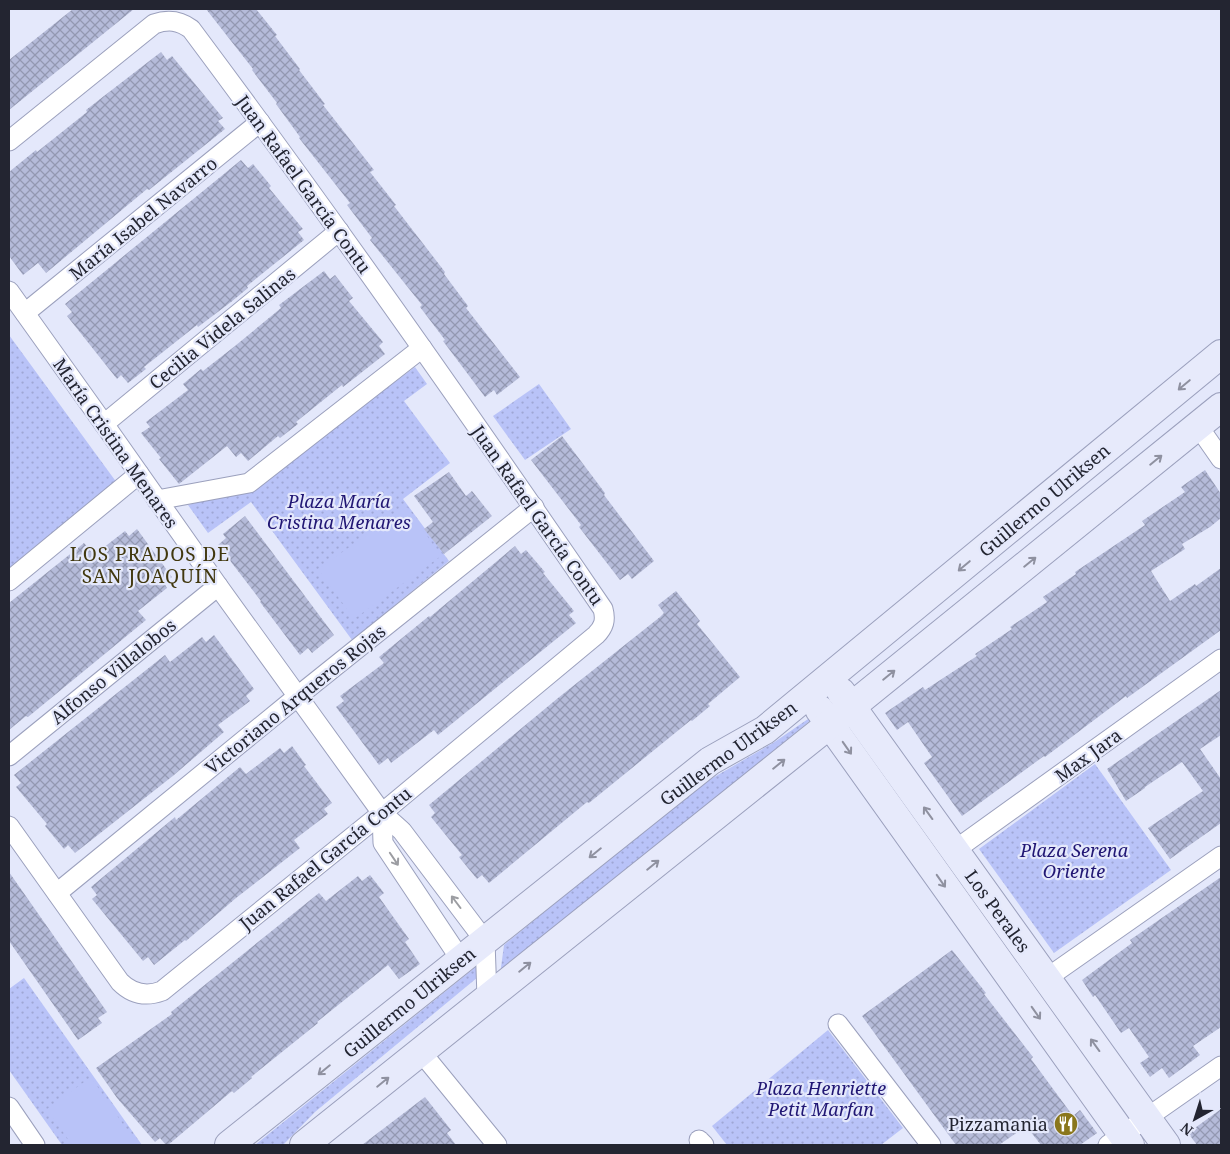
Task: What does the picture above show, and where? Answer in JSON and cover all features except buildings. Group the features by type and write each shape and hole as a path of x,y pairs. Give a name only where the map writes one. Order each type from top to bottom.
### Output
{"main road":[{"name":"Guillermo Ulriksen","path":"229,1145 710,761 765,730 1221,354"},
{"name":"Guillermo Ulriksen","path":"304,1145 1221,408"},
{"name":"Los Perales","path":"830,677 1166,1145"},
{"name":"Los Perales","path":"808,694 1120,1142"}],"street":[{"name":"Juan Rafael García Contu","path":"9,141 154,24 170,20 177,21 191,29 422,348 534,507 603,609 605,616 605,623 601,630 382,813 162,990 155,993 140,994 126,988 120,982 9,826"},
{"name":"María Isabel Navarro","path":"25,313 260,122"},
{"name":"Cecilia Videla Salinas","path":"104,424 339,231"},
{"name":"María Cristina Menares","path":"9,292 382,813 402,831 485,941"},
{"path":"157,500 248,483 422,348"},
{"path":"1198,426 1221,459"},
{"path":"9,581 139,474"},
{"name":"Victoriano Arqueros Rojas","path":"57,893 298,696 534,507"},
{"name":"Alfonso Villalobos","path":"9,756 218,586"},
{"name":"Max Jara","path":"955,850 1221,659"},
{"path":"382,813 383,843 461,960"},
{"path":"1047,978 1221,856"},
{"path":"485,941 487,997"},
{"path":"838,1024 931,1145"},
{"path":"421,1052 496,1145"},
{"path":"1120,1142 1147,1118 1221,1066"},
{"path":"9,1107 35,1145"}],"green space":[{"path":"9,335 117,483 9,569"},
{"name":"Plaza María Cristina Menares","path":"415,367 427,384 404,401 450,463 403,499 449,561 352,640 251,502 208,533 188,505 253,488"},
{"path":"539,384 571,429 525,460 493,416"},
{"path":"407,507 441,556 354,619 318,569"},
{"path":"817,715 500,975 504,945 697,787"},
{"name":"Plaza Serena Oriente","path":"1095,764 1171,870 1054,953 979,849"},
{"path":"477,966 478,977 315,1112 283,1145 255,1145"},
{"path":"24,978 142,1145 62,1145 9,1070 9,989"},
{"name":"Plaza Henriette Petit Marfan","path":"828,1030 903,1128 881,1145 727,1145 712,1126"},
{"path":"91,1077 137,1145 72,1145 47,1109"}],"place":[{"name":"Pizzamania","path":"1066,1124"}],"district":[{"name":"LOS PRADOS DE SAN JOAQUÍN","path":"150,565"}]}
